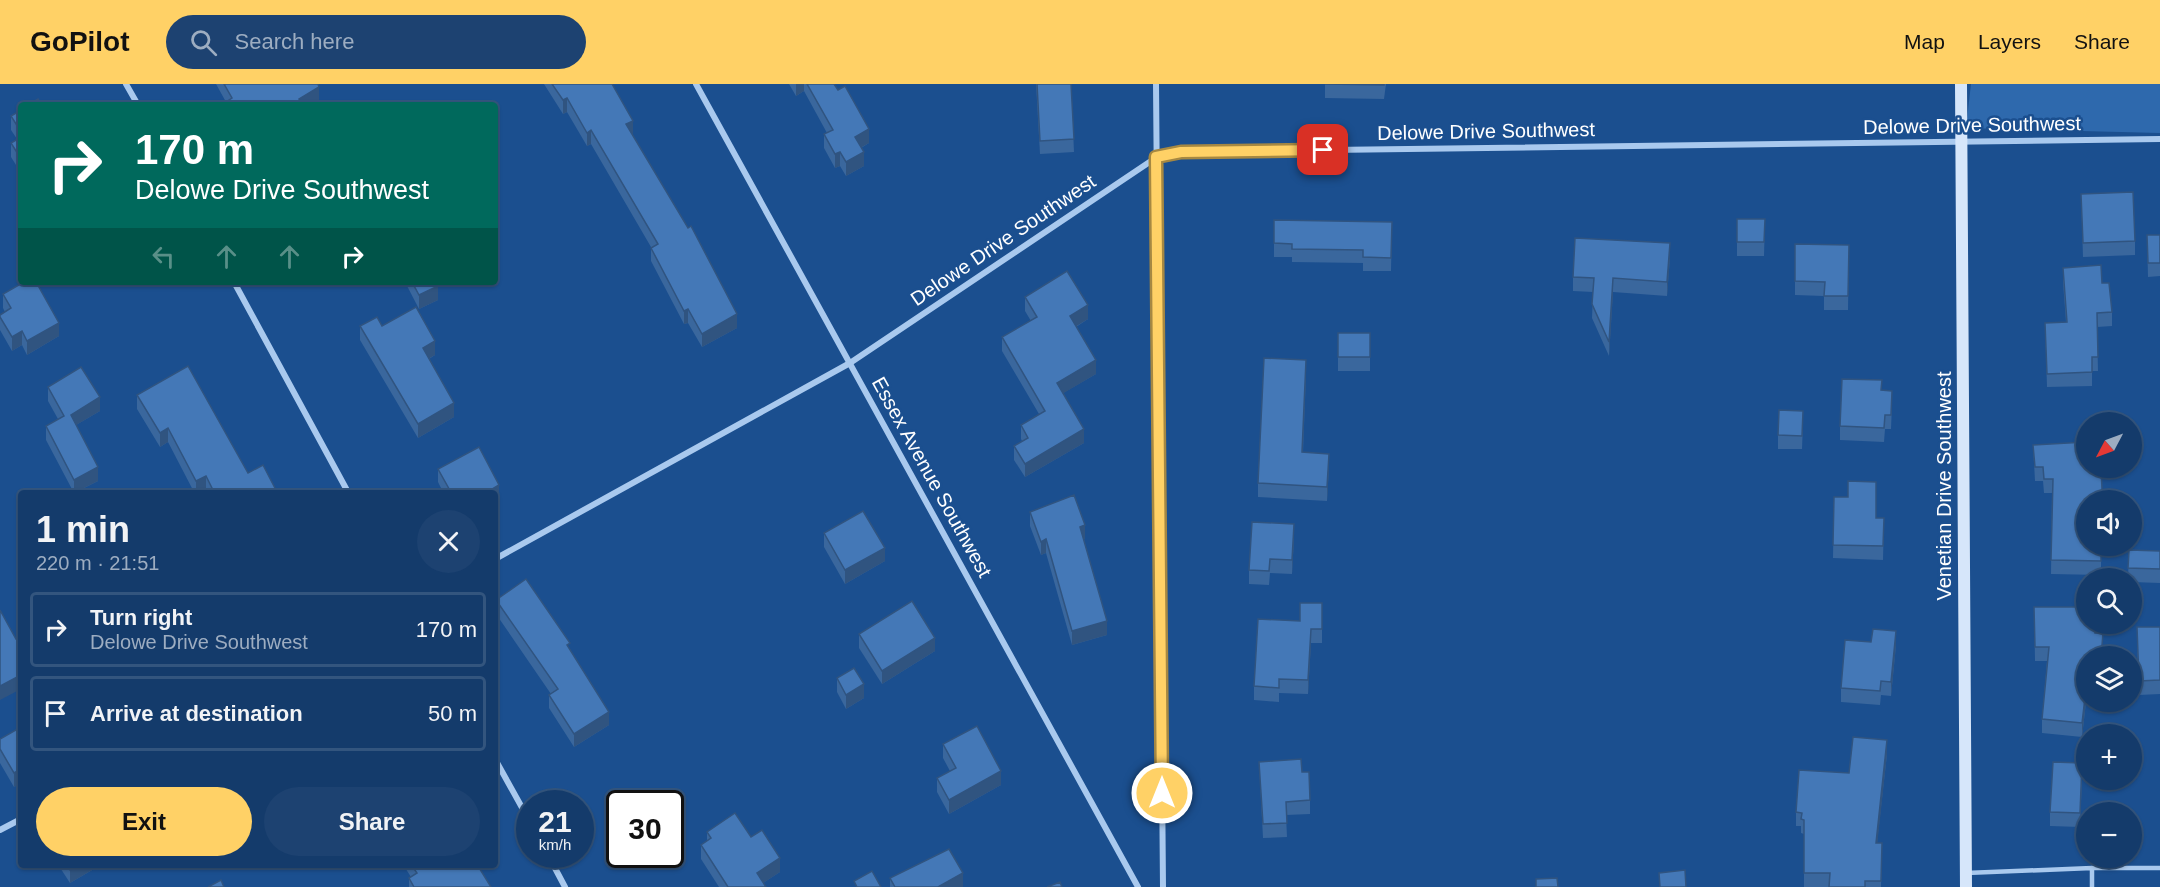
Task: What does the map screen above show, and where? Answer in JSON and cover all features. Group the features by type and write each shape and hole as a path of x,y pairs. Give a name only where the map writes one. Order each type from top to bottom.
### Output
{"street":[{"path":"126,84 136,102"},
{"name":"Essex Avenue Southwest","path":"696,84 1138,887"},
{"path":"1156,84 1163,887"},
{"name":"Venetian Drive Southwest","path":"1961,84 1966,887"},
{"name":"Delowe Drive Southwest","path":"498,557 850,363 1156,157 1193,152 2160,139"},
{"path":"236,285 347,490"},
{"path":"498,764 516,797"},
{"path":"0,830 18,821"},
{"path":"555,868 565,887"}],"lane":[{"path":"1966,873 2092,868 2092,887"},
{"path":"2142,868 2160,868"}],"shaded area":[{"path":"1971,84 2160,84 2160,133 1966,128"}],"building":[{"path":"224,84 318,84 319,87 299,99 300,102 226,102 232,98"},
{"path":"552,84 612,84 633,121 626,124 688,228 691,226 737,314 702,334 688,309 684,311 651,248 658,244 591,130 587,133 567,98 563,100"},
{"path":"807,84 834,84 838,90 845,86 869,129 855,137 864,152 846,162 840,152 835,154 824,134 833,130"},
{"path":"1037,84 1071,84 1074,139 1040,141"},
{"path":"1325,84 1384,84 1384,85"},
{"path":"18,112 18,127 11,116"},
{"path":"18,139 18,154 11,143"},
{"path":"2133,192 2135,241 2083,243 2081,194"},
{"path":"1737,219 1765,219 1764,242 1737,242"},
{"path":"1274,220 1392,222 1391,258 1363,257 1363,250 1292,249 1292,244 1274,243"},
{"path":"2147,235 2160,235 2160,263 2148,263"},
{"path":"1575,238 1670,243 1667,282 1613,278 1609,342 1592,304 1594,278 1573,277"},
{"path":"1795,244 1849,245 1848,296 1824,296 1825,282 1795,281"},
{"path":"2101,265 2102,283 2109,283 2112,312 2097,313 2098,357 2092,357 2092,372 2047,374 2045,323 2067,322 2063,268"},
{"path":"1067,271 1088,305 1070,316 1096,360 1057,383 1084,429 1025,464 1014,446 1028,438 1021,425 1045,411 1002,337 1037,317 1025,297"},
{"path":"19,285 38,285 59,323 27,341 22,331 12,337 0,317 11,308 3,294"},
{"path":"414,285 438,285 438,286 419,295"},
{"path":"416,307 435,341 423,348 454,403 418,424 360,326 377,317 382,326"},
{"path":"1338,333 1370,333 1370,357 1338,357"},
{"path":"1264,358 1306,360 1302,452 1329,454 1327,487 1258,483"},
{"path":"188,366 248,473 263,465 276,490 213,490 206,476 196,481 168,428 160,433 137,395"},
{"path":"81,367 100,397 71,415 98,467 74,480 46,426 64,416 48,387"},
{"path":"1842,379 1882,380 1881,390 1892,391 1891,415 1885,415 1884,428 1840,426"},
{"path":"1779,410 1803,411 1802,436 1778,435"},
{"path":"2076,443 2076,478 2101,478 2102,490 2076,490 2076,556 2101,556 2101,561 2051,560 2053,479 2044,479 2043,467 2035,467 2033,445"},
{"path":"479,447 499,485 491,490 450,490 438,469"},
{"path":"1848,481 1876,482 1876,518 1884,518 1883,546 1833,545 1834,497 1848,497"},
{"path":"1074,495 1085,525 1080,527 1107,621 1072,631 1046,539 1041,542 1030,512"},
{"path":"863,511 885,548 845,570 824,533"},
{"path":"1252,522 1294,524 1292,560 1270,559 1269,571 1249,570"},
{"path":"2142,550 2160,551 2160,569 2128,568 2129,556 2142,556"},
{"path":"526,579 570,643 567,645 609,712 574,734 549,695 558,689 498,603 498,599"},
{"path":"912,601 935,638 882,671 859,634"},
{"path":"1300,603 1322,603 1322,629 1311,629 1308,680 1279,679 1279,688 1254,686 1258,619 1300,621"},
{"path":"2034,607 2076,607 2076,634 2103,634 2102,646 2076,646 2076,712 2083,712 2082,723 2042,719 2049,647 2035,647"},
{"path":"0,610 16,639 18,638 18,677 0,686"},
{"path":"2142,627 2160,627 2160,680 2142,681 2142,646 2138,646 2137,634 2142,634"},
{"path":"1873,629 1896,631 1891,682 1881,681 1880,691 1841,688 1845,640 1871,642"},
{"path":"854,668 864,684 846,695 837,678"},
{"path":"977,726 1001,771 949,800 937,778 956,768 943,744"},
{"path":"18,729 18,771 14,773 0,749 0,739"},
{"path":"1853,737 1887,740 1876,843 1882,843 1881,881 1865,881 1865,887 1829,887 1830,873 1804,873 1804,820 1801,819 1802,813 1796,812 1799,770 1849,773"},
{"path":"1301,759 1302,772 1309,772 1310,800 1286,802 1287,823 1263,824 1259,762"},
{"path":"2053,762 2076,763 2076,790 2081,790 2080,802 2076,802 2076,813 2050,812"},
{"path":"735,813 751,837 762,830 780,858 757,873 766,887 728,887 701,845 711,838 707,832"},
{"path":"949,849 963,873 938,887 895,887 890,878"},
{"path":"413,868 479,868 491,887 414,887 409,878 417,873"},
{"path":"1685,870 1686,887 1660,887 1659,873"},
{"path":"872,871 881,887 857,887 854,881"},
{"path":"1557,878 1558,887 1536,887 1536,879"},
{"path":"221,880 224,887 208,887"},
{"path":"1060,882 1062,887 1047,887"}],"route":[{"path":"1162,793 1156,157 1181,152 1323,150"}]}
